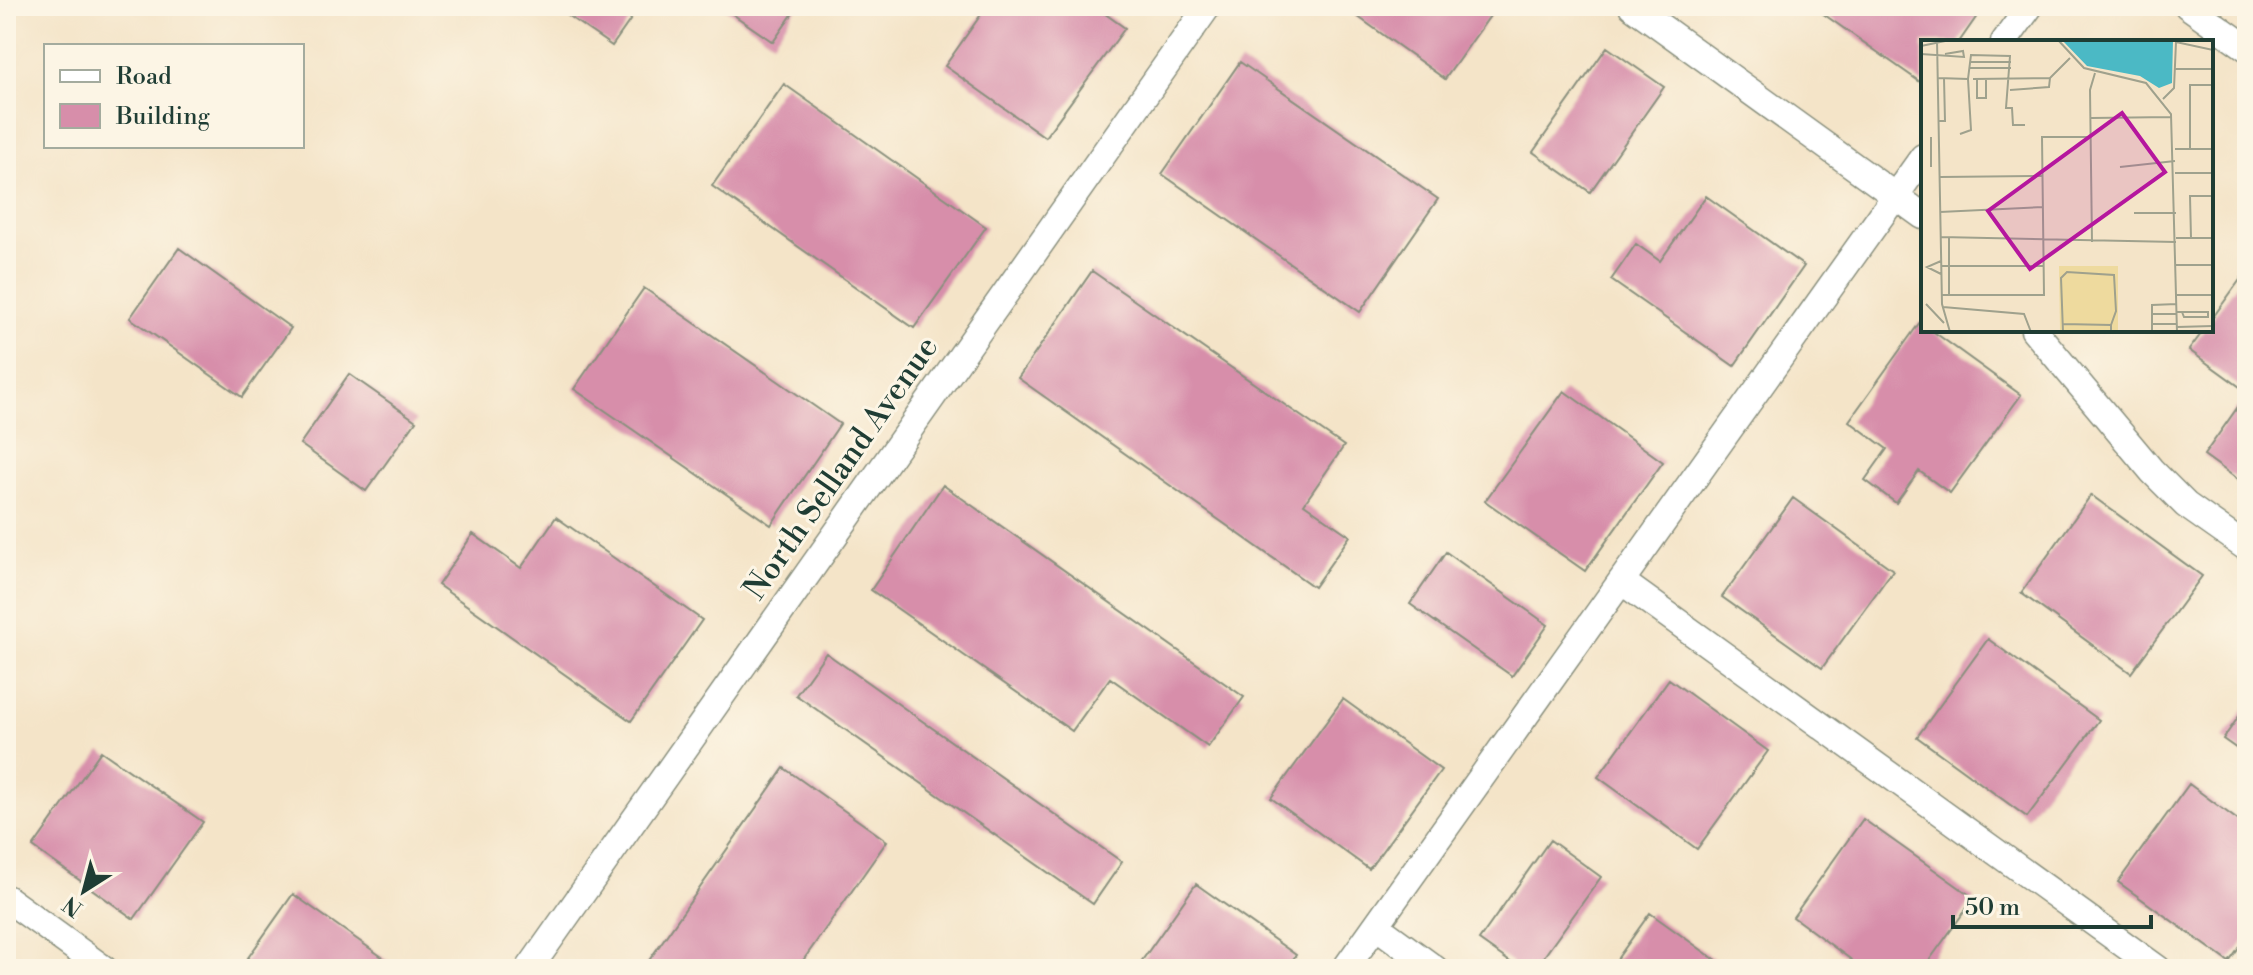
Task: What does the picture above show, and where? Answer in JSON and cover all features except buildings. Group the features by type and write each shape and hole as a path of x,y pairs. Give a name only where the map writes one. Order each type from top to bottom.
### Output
{"street":[{"name":"North Selland Avenue","path":"529,969 1208,6"},
{"path":"1632,6 1921,215"},
{"path":"2005,40 2030,6"},
{"path":"2188,6 2247,48"},
{"path":"1345,969 1921,160"},
{"path":"2036,332 2152,471 2186,505 2247,548"},
{"path":"1621,581 2158,969"},
{"path":"6,898 104,969"},
{"path":"1376,926 1435,969"}]}
